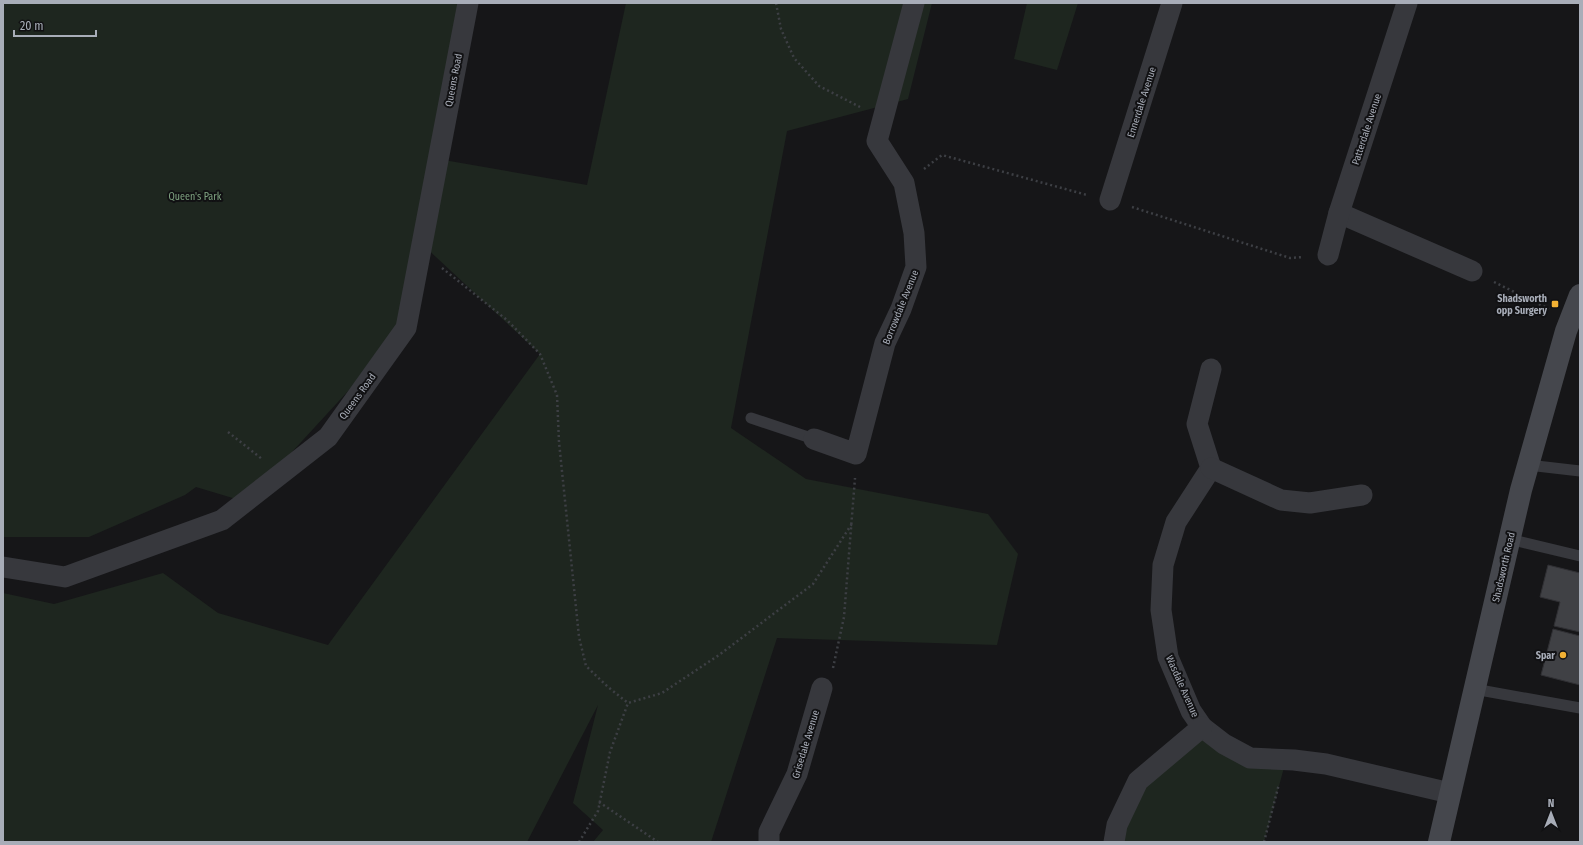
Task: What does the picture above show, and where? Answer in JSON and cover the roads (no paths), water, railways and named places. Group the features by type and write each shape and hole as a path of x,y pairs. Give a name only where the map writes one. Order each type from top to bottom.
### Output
{"main road":[{"name":"Shadsworth Road","path":"1439,842 1509,539 1528,465 1566,331 1580,295"}],"street":[{"name":"Queens Road","path":"3,568 65,577 222,520 328,437 406,328 468,3"},
{"name":"Borrowdale Avenue","path":"814,439 856,454 885,343 901,309 916,267 914,233 904,183 877,141 914,3"},
{"name":"Ennerdale Avenue","path":"1110,200 1172,3"},
{"name":"Patterdale Avenue","path":"1328,255 1339,213 1407,3"},
{"path":"1339,213 1472,271"},
{"path":"1211,369 1197,424 1211,468 1281,500 1310,503 1362,495"},
{"name":"Wasdale Avenue","path":"1211,468 1176,522 1162,573 1161,610 1168,657 1191,711 1202,727 1224,744 1250,758 1326,764 1450,793"},
{"name":"Grisedale Avenue","path":"769,842 769,832 797,774 822,688"},
{"path":"1114,842 1116,825 1138,781 1202,727"}],"lane":[{"path":"751,418 814,439"},
{"path":"1528,465 1580,471"},
{"path":"1509,539 1580,556"},
{"path":"1474,689 1580,708"}],"place":[{"name":"Shadsworth opp Surgery","path":"1555,304"},
{"name":"Spar","path":"1563,655"}],"park label":[{"name":"Queen's Park","path":"195,196"}]}
